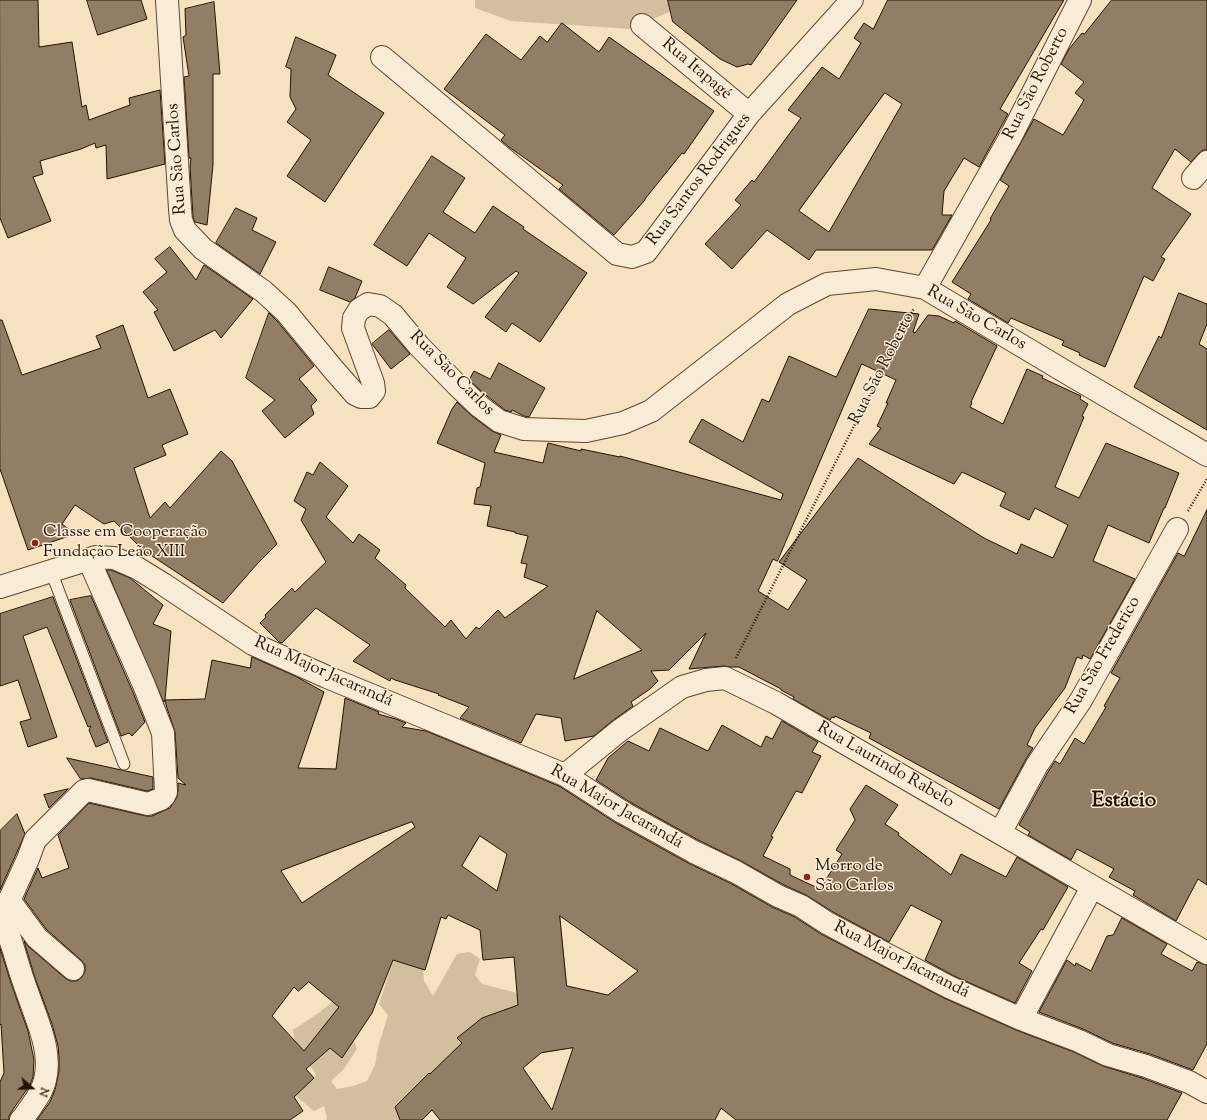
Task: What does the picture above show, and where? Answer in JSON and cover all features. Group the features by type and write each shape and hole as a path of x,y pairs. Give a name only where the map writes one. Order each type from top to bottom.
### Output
{"street":[{"name":"Rua São Carlos","path":"167,0 180,209 184,230 203,249 263,291 286,312 332,369 355,394 361,397 369,397 374,391 373,383 353,328 354,318 358,310 368,304 380,306 393,314 419,346 457,385 479,406 499,421 524,429 586,431 623,423 651,410 788,304 828,284 876,279 925,288 1207,455"},
{"name":"Rua Santos Rodrigues","path":"382,56 617,254 632,257 646,252 749,114 852,0"},
{"name":"Rua São Roberto","path":"925,288 1011,136 1080,0"},
{"name":"Rua Itapagé","path":"642,25 749,114"},
{"path":"1193,178 1207,162"},
{"name":"Rua São Frederico","path":"1000,833 1037,765 1081,700 1177,529"},
{"name":"Rua Major Jacarandá","path":"0,587 96,558 114,558 137,568 253,644 327,677 565,775 622,812 694,852 736,872 778,896 801,906 876,949 949,987 1021,1019 1079,1041 1108,1055 1146,1066 1189,1082 1207,1092"},
{"path":"21,1120 40,1093 45,1082 46,1045 21,975 5,922 6,908 35,840 84,791 88,790 148,804 164,796 166,792 163,733 144,685 89,560"},
{"path":"565,775 619,731 682,687 706,680 725,678"},
{"name":"Rua Laurindo Rabelo","path":"725,678 776,703 1207,953"},
{"path":"1021,1019 1092,887"},
{"path":"9,900 37,938 73,969"}],"lane":[{"path":"51,571 124,764"}],"path":[{"name":"Rua São Roberto","path":"725,678 925,288"},
{"path":"1177,529 1207,479"}],"shaded area":[{"path":"475,0 670,0 674,10 630,29 511,21 475,8"},
{"path":"400,940 422,955 424,981 433,996 457,954 470,952 480,959 475,975 482,984 521,994 531,1023 417,1120 326,1120 327,1118 324,1106 314,1111 292,1093 314,1078 316,1074 295,1045 293,1030 320,1012 337,998 357,1049 343,1070 331,1081 337,1089 353,1086 367,1081 375,1065 378,1048 388,1015 379,1004"}],"building":[{"path":"0,0 38,0 39,47 72,42 82,107 86,105 89,120 130,105 129,98 160,90 165,164 107,179 106,145 96,148 95,143 81,149 40,161 43,174 33,177 51,221 8,238 0,218"},
{"path":"87,0 141,0 147,19 98,35"},
{"path":"668,0 797,0 751,65 748,64 737,67 720,59 673,22"},
{"path":"888,0 1064,0 1000,109 1008,114 979,167 964,158 944,191 942,215 952,215 932,250 816,250 809,260 767,230 732,269 705,244 741,205 735,200 752,180 754,182 801,118 788,110 822,67 839,79 861,43 854,38 864,23 873,29","holes":["885,93 902,104 829,232 799,211"]},
{"path":"1112,0 1207,0 1207,150 1203,150 1191,162 1175,149 1152,188 1191,214 1161,257 1165,259 1153,281 1144,276 1105,367 1062,345 1064,341 1011,318 1008,323 968,299 971,294 952,282 991,220 990,219 1009,186 1000,180 1034,119 1063,135 1084,100 1075,93 1084,82 1061,64 1069,49 1082,33 1084,34"},
{"path":"214,2 220,74 213,74 213,165 207,225 195,222 193,217 190,167 191,158 189,158 184,77 189,76 183,37 186,35 185,9"},
{"path":"562,23 599,52 609,37 714,111 684,154 682,153 645,200 614,235 559,189 563,185 501,140 505,135 444,89 486,34 521,60 540,36 547,42"},
{"path":"296,37 336,55 328,75 384,113 325,202 287,176 311,140 287,122 296,109 290,97 291,69 286,67"},
{"path":"432,156 465,178 443,212 475,233 493,206 524,227 523,229 587,273 540,342 512,323 506,332 485,317 519,273 516,271 473,304 447,287 466,258 429,233 407,266 374,245"},
{"path":"236,208 257,218 252,230 276,242 260,274 216,243"},
{"path":"170,247 196,280 204,265 253,299 221,338 215,330 174,351 154,312 158,310 143,292 167,272 155,259"},
{"path":"329,267 362,281 355,298 350,302 320,290"},
{"path":"1179,293 1207,304 1207,324 1199,344 1207,349 1207,430 1134,387 1159,336 1161,338"},
{"path":"869,309 919,314 913,332 915,333 928,315 939,316 954,323 955,321 997,346 970,407 1003,424 1027,369 1043,376 1042,378 1081,396 1080,399 1088,404 1055,487 1079,498 1106,443 1179,473 1149,543 1108,525 1093,561 1135,579 1090,659 1083,655 1082,659 1077,657 1065,688 1035,728 1027,745 1033,748 999,809 869,738 871,733 835,716 830,720 793,699 794,697 781,689 739,667 724,666 689,669 706,633 669,670 651,671 658,681 650,689 631,702 633,706 594,736 565,741 561,718 536,714 521,743 460,718 469,707 438,695 439,694 391,678 390,681 353,661 370,645 316,608 282,643 279,642 260,623 266,617 265,615 292,588 295,592 326,562 301,520 306,509 294,501 307,472 313,475 320,462 348,486 326,517 353,543 359,534 380,550 375,558 406,585 405,588 445,627 451,620 466,639 476,627 479,629 498,610 505,618 548,586 524,577 527,564 521,563 528,536 487,526 491,506 474,504 477,488 480,487 485,463 437,443 452,409 457,402 472,416 492,431 501,435 494,452 543,463 548,443 581,451 581,449 620,456 781,500 783,494 689,442 702,419 743,442 762,399 769,402 789,356 836,377","holes":["862,364 896,380 886,403 888,403 877,426 881,428 869,444 954,484 962,472 1006,493 1000,506 1029,520 1035,508 1068,525 1053,558 1021,544 1017,554 984,538 858,458 779,562 807,580 788,610 758,591 773,559 777,561","597,611 642,650 574,679"]},
{"path":"269,313 314,366 299,379 317,400 311,406 314,414 285,438 262,411 275,400 246,378"},
{"path":"0,320 2,320 22,375 101,348 96,336 123,325 148,398 170,389 188,434 162,445 166,455 134,468 150,518 165,502 170,508 221,451 232,461 277,544 257,564 223,603 143,550 114,521 104,524 75,505 62,524 75,534 28,550 0,469"},
{"path":"389,330 410,354 391,369 372,344"},
{"path":"499,363 545,388 529,417 512,410 511,412 505,410 469,380 474,371 490,379"},
{"path":"1207,510 1207,885 1198,879 1176,921 1133,895 1135,891 1109,877 1114,869 1077,849 1071,860 1028,835 1030,832 1019,825 1055,761 1060,764 1075,738 1084,744 1106,707 1104,706 1120,678 1111,673 1178,553 1184,556"},
{"path":"107,570 111,570 130,578 163,605 153,624 171,631 164,702"},
{"path":"91,596 145,722 132,736 129,733 121,736 70,600"},
{"path":"53,597 108,742 96,747 89,730 91,726 88,727 47,627 23,636 57,737 28,747 20,722 31,719 18,680 0,686 0,614"},
{"path":"252,657 295,676 324,692 298,768 336,769 345,698 379,712 378,714 406,723 402,727 426,731 559,786 616,823 688,863 730,883 772,907 795,917 821,934 944,998 1016,1030 1074,1052 1103,1066 1142,1078 1182,1093 1167,1120 736,1120 721,1108 715,1120 440,1120 432,1110 422,1120 400,1120 395,1107 462,1043 457,1038 482,1018 518,1005 514,957 483,960 480,930 448,915 446,919 441,917 425,970 393,960 372,1013 342,1058 330,1048 306,1069 314,1078 294,1097 303,1111 290,1120 37,1120 50,1102 55,1090 59,1071 59,1057 58,1046 52,1024 34,975 24,941 29,947 70,981 77,981 82,977 85,971 85,965 81,960 46,929 24,899 38,868 42,878 69,868 58,835 89,803 146,816 152,816 170,808 177,797 178,783 186,785 178,778 175,732 165,700 205,699 212,660 250,668","holes":["412,822 415,827 302,903 281,871","480,836 507,854 497,891 462,866","560,916 638,971 608,995 567,986","309,982 339,1007 304,1051 272,1016 294,987 298,991","573,1048 552,1110 523,1068 541,1053"]},
{"path":"782,721 818,742 812,752 821,756 802,793 796,791 771,836 773,837 763,856 790,869 790,875 820,889 842,854 836,850 855,820 850,809 866,785 898,805 885,824 899,833 898,835 951,875 961,854 1006,877 1017,857 1068,887 1043,930 1041,929 1019,963 1032,971 1015,1003 954,976 925,960 942,921 911,905 889,942 833,912 806,895 700,841 628,801 596,780 608,758 628,741 649,751 660,728 708,751 722,725 761,747 766,736 772,739"},
{"path":"67,758 153,777 153,789 147,791 91,778 81,779"},
{"path":"68,789 49,808 44,795"},
{"path":"17,814 25,834 0,890 0,831"},
{"path":"1122,918 1167,944 1161,954 1192,971 1197,962 1207,965 1207,1044 1193,1070 1150,1054 1112,1043 1083,1029 1039,1012 1067,960 1075,966 1076,963 1091,971 1107,936 1113,935"},
{"path":"0,948 28,1031 34,1060 33,1077 30,1085 9,1116 9,1120 0,1120 0,1082 4,1073 1,1024 0,1025"}],"place":[{"name":"Classe em Cooperação Fundação Leão XIII","path":"35,543"},
{"name":"Morro de São Carlos","path":"807,877"}],"district":[{"name":"Estácio","path":"1124,802"}]}
